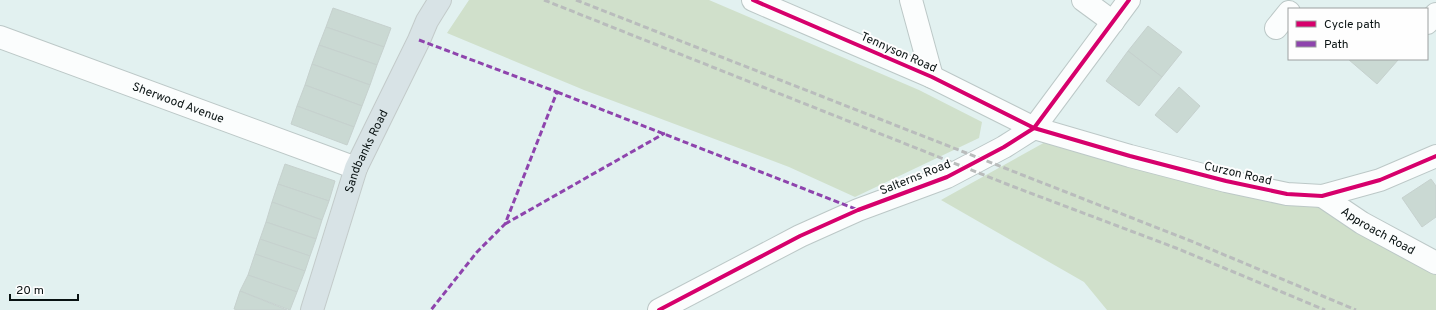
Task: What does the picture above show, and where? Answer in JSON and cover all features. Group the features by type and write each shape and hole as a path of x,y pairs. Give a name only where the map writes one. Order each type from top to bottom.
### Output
{"main road":[{"name":"Sandbanks Road","path":"312,310 356,168 427,21 440,0"}],"street":[{"name":"Tennyson Road","path":"753,0 932,77 1034,128"},
{"path":"911,0 932,77"},
{"path":"1083,0 1113,22"},
{"name":"Salterns Road","path":"659,310 800,236 858,210 947,177 1004,147 1034,128 1129,0"},
{"path":"1292,8 1298,0"},
{"path":"1428,22 1436,14"},
{"name":"Sherwood Avenue","path":"1,41 356,168"},
{"name":"Curzon Road","path":"1034,128 1130,156 1226,181 1287,194 1322,196 1380,180 1436,156"},
{"name":"Approach Road","path":"1322,196 1362,223 1436,263"}],"green space":[{"path":"469,0 709,0 919,90 982,122 979,138 855,197 789,167 584,90 447,33"},
{"path":"1058,135 1322,196 1436,263 1436,310 1107,310 1084,282 941,200"}],"building":[{"path":"333,8 391,28 384,47 326,27"},
{"path":"1148,26 1182,52 1162,77 1128,51"},
{"path":"326,27 384,47 377,65 319,45"},
{"path":"319,45 377,65 370,85 312,64"},
{"path":"1128,51 1162,77 1139,106 1106,81"},
{"path":"1349,60 1398,60 1377,84"},
{"path":"312,64 370,85 362,106 305,85"},
{"path":"305,85 362,106 354,127 297,106"},
{"path":"1179,87 1200,106 1177,133 1155,115"},
{"path":"297,106 354,127 347,145 291,124"},
{"path":"285,164 335,181 329,201 278,184"},
{"path":"1431,179 1436,186 1436,217 1422,227 1402,198"},
{"path":"278,184 329,201 322,220 272,202"},
{"path":"272,202 322,220 316,239 266,222"},
{"path":"266,222 316,239 310,256 260,239"},
{"path":"260,239 310,256 305,271 255,254"},
{"path":"255,254 305,271 297,292 248,275"},
{"path":"248,275 297,292 290,310 240,291"},
{"path":"240,291 287,310 234,309"}],"railway":[{"path":"544,0 1009,185 1176,248 1325,310"},
{"path":"576,0 1196,243 1356,310"}],"marked path":[{"path":"419,40 557,92 505,224 477,252 431,310"},
{"path":"557,92 858,210"},
{"path":"505,224 665,133"}],"cycle path":[{"path":"753,0 932,77 1034,128 1130,156 1226,181 1287,194 1322,196 1380,180 1436,156"},
{"path":"659,310 800,236 858,210 947,177 1004,147 1034,128 1129,0"}]}
